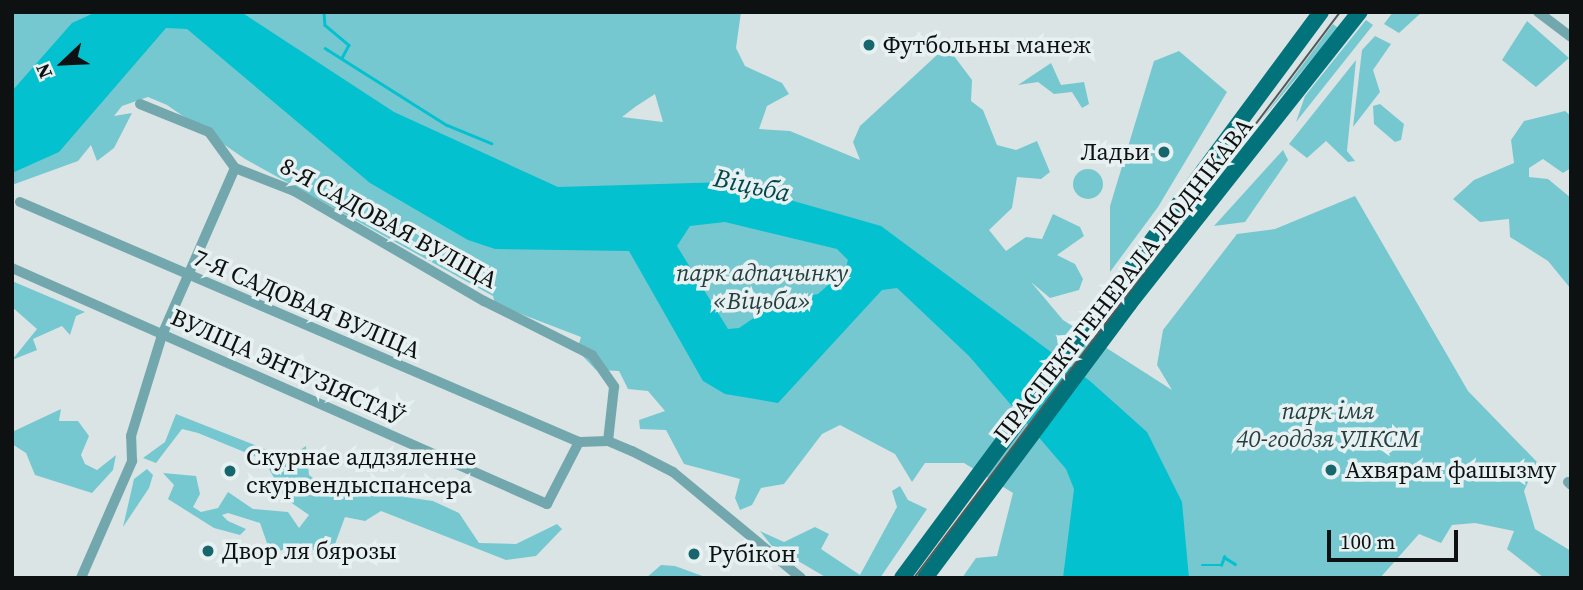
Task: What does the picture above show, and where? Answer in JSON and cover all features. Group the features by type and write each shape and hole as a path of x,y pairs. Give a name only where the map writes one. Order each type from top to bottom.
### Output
{"main road":[{"name":"ПРАСПЕКТ ГЕНЕРАЛА ЛЮДНІКАВА","path":"902,578 950,509 1172,218 1247,109 1321,12"},
{"name":"ПРАСПЕКТ ГЕНЕРАЛА ЛЮДНІКАВА","path":"925,578 964,520 1129,304 1360,12"},
{"path":"1247,109 1254,125 1270,129"}],"street":[{"path":"1538,12 1571,37"},
{"path":"81,578 132,461 131,436 162,335 235,168 209,132 140,104"},
{"name":"8-Я САДОВАЯ ВУЛІЦА","path":"235,168 293,191 484,301 592,355 614,387 608,442"},
{"name":"7-Я САДОВАЯ ВУЛІЦА","path":"20,202 579,442"},
{"path":"1172,218 1187,229"},
{"name":"ВУЛІЦА ЭНТУЗІЯСТАЎ","path":"12,268 547,504 579,442"},
{"path":"579,442 608,442 673,472 801,578"}],"green space":[{"name":"парк адпачынку «Віцьба»","path":"12,12 741,12 736,48 745,66 782,83 789,94 767,106 759,129 790,131 860,160 853,142 860,126 937,55 954,56 972,80 971,101 983,110 997,145 1016,150 1037,141 1050,172 1041,179 1017,177 1012,208 989,230 1006,251 1026,237 1042,239 1053,214 1080,227 1084,236 1057,255 1075,264 1083,279 1079,290 1050,298 1031,282 1063,320 1172,390 1157,365 1163,330 1237,234 1275,229 1355,196 1468,391 1537,462 1524,491 1535,529 1571,551 1571,578 1544,578 1507,549 1514,531 1475,523 1452,525 1441,543 1419,534 1380,578 962,578 976,558 997,556 1013,493 964,463 925,463 912,482 895,454 840,425 822,434 784,484 761,488 752,505 740,510 735,498 740,479 684,464 666,430 640,429 639,420 665,411 648,391 628,389 619,371 596,370 577,350 581,337 495,304 493,296 245,159 167,105 148,97 122,106 114,116 132,113 114,148 97,161 91,145 78,161 12,185","holes":["655,94 663,122 622,117"]},
{"path":"1393,12 1422,12 1399,33 1384,24"},
{"path":"1366,20 1373,25 1296,122 1305,96"},
{"path":"1527,21 1569,58 1536,87 1502,60"},
{"path":"1333,24 1338,28 1262,119"},
{"path":"1375,36 1391,44 1373,70 1380,92 1353,127 1362,50"},
{"path":"1179,51 1227,92 1158,207 1110,272 1110,206 1154,61"},
{"path":"1356,60 1347,151 1355,161 1348,162 1326,141 1307,158 1289,144"},
{"path":"1051,63 1061,85 1084,82 1089,104 1082,108 1072,92 1054,94 1038,82 1018,85"},
{"path":"1380,104 1404,124 1401,140 1395,142 1374,124 1373,106"},
{"path":"1565,111 1571,116 1571,168 1563,173 1543,159 1529,168 1529,177 1548,179 1571,198 1571,289 1548,261 1510,237 1509,219 1480,222 1453,199 1474,180 1514,163 1511,140 1524,121"},
{"path":"1283,150 1288,160 1245,222 1214,226"},
{"path":"1088,169 1094,170 1102,178 1102,190 1094,198 1088,199 1082,198 1074,190 1073,184 1074,178 1082,170"},
{"path":"12,281 85,312 76,316 70,335 62,326 33,339 37,350 12,360 37,329 12,307"},
{"path":"61,409 59,421 78,421 89,436 81,455 85,464 97,470 116,455 113,470 92,493 35,475 26,453 12,444 12,432"},
{"path":"176,414 288,458 306,446 309,475 322,485 433,501 459,513 479,543 516,544 557,524 562,529 536,556 506,560 381,511 365,521 345,517 331,555 300,547 277,551 268,546 260,523 228,513 222,515 228,521 246,529 240,535 214,528 168,499 174,485 163,473 196,476 200,494 193,507 201,512 218,508 228,492 253,509 288,512 299,528 309,515 286,499 264,460 198,433 182,429 156,463 143,458 165,442"},
{"path":"147,469 153,475 149,488 123,527 134,479"},
{"path":"900,486 908,500 927,509 880,578 827,578 771,545 760,531 784,542 815,527 829,534 821,549 860,575 897,507 892,491"},
{"path":"661,565 675,566 708,578 646,578"}],"shaded area":[{"path":"96,12 241,12 394,112 558,187 727,182 881,226 1090,381 1147,432 1182,502 1189,578 1063,578 1074,489 1066,469 969,356 897,288 882,290 778,403 725,394 703,381 629,251 495,249 468,240 370,183 187,29 166,28 59,152 12,173 12,91 72,23","holes":["725,222 837,249 848,260 845,270 818,294 777,302 739,328 728,329 677,246 690,226"]}],"waterway":[{"path":"324,12 325,25 349,45 342,58"},
{"path":"325,48 447,125 491,143"},
{"path":"1202,565 1221,565 1224,557 1235,564"}],"tram line":[{"path":"914,578 1340,12"}],"place":[{"name":"Футбольны манеж","path":"869,45"},
{"name":"Ладьи","path":"1164,152"},
{"name":"Ахвярам фашызму","path":"1331,470"},
{"name":"Скурнае аддзяленне скурвендыспансера","path":"230,471"},
{"name":"Двор ля бярозы","path":"208,551"},
{"name":"Рубікон","path":"694,554"}],"water label":[{"name":"Віцьба","path":"752,186"}],"park label":[{"name":"парк імя 40-годдзя УЛКСМ","path":"1328,425"}]}
